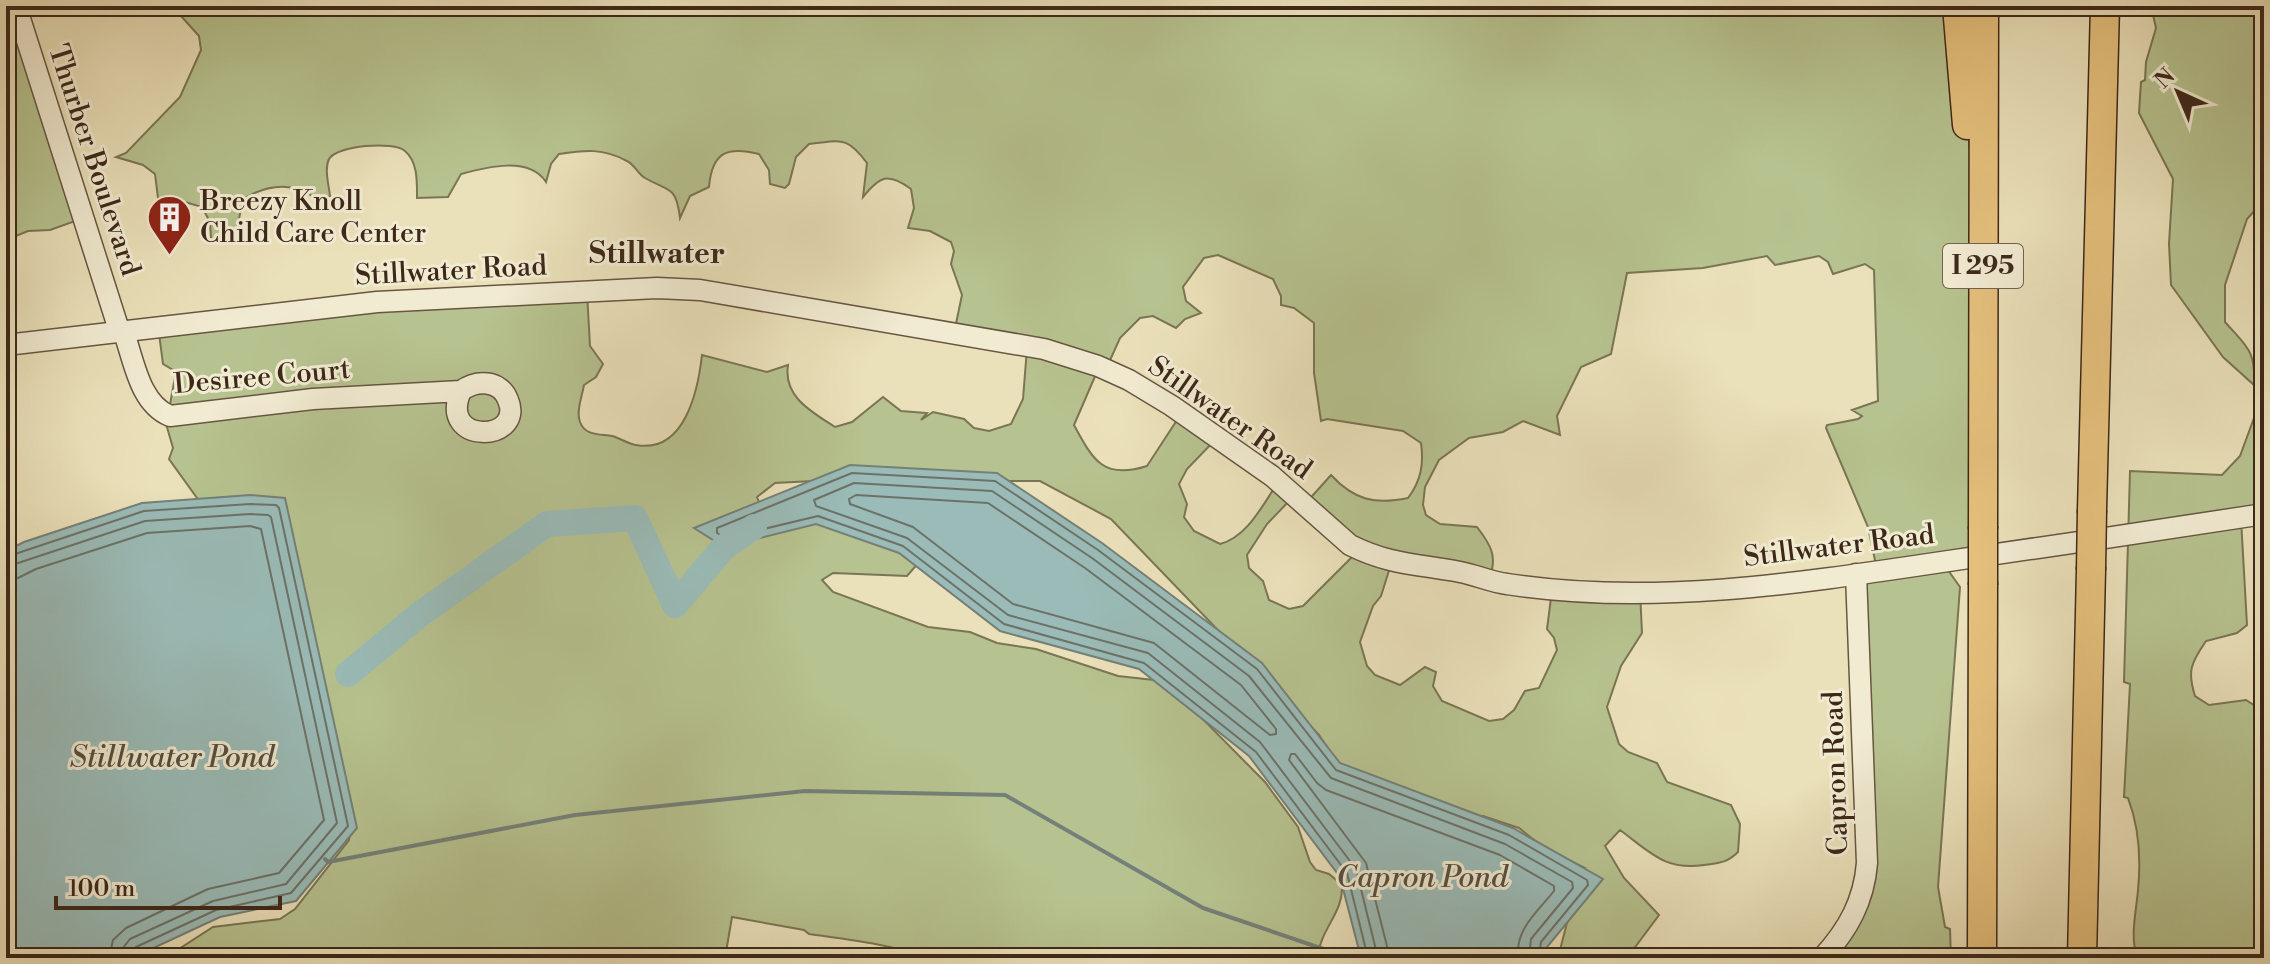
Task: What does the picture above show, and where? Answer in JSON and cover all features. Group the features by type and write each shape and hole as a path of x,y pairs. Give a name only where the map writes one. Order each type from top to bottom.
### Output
{"highway":[{"path":"1957,6 1983,322"},
{"name":"I 295","path":"1982,958 1984,6"},
{"path":"2082,958 2105,6"}],"street":[{"name":"Thurber Boulevard","path":"16,6 121,330"},
{"name":"Stillwater Road","path":"6,345 377,302 657,288 700,290 1044,349 1098,366 1129,380 1172,406 1272,476 1350,545 1397,563 1449,570 1505,584 1577,591 1711,590 1856,574 2264,514"},
{"name":"Desiree Court","path":"121,330 146,396 157,410 170,416 313,399 461,391"},
{"name":"Capron Road","path":"1822,958 1846,930 1853,916 1865,883 1867,863 1856,574"}],"green space":[{"path":"6,6 15,6 81,219 50,230 28,231 6,240"},
{"path":"186,6 503,6 507,9 508,6 1959,6 1977,247 1982,551 1943,563 1960,587 1938,887 1945,927 1950,929 1951,958 1819,958 1858,900 1866,577 1876,565 1868,527 1826,428 1827,425 1858,419 1862,416 1852,410 1878,401 1874,270 1865,264 1833,274 1828,262 1819,256 1775,265 1767,256 1703,268 1627,273 1611,354 1581,367 1557,416 1560,435 1523,421 1503,432 1469,438 1439,460 1425,487 1423,505 1426,515 1440,524 1477,527 1482,534 1493,558 1489,579 1391,564 1381,596 1373,606 1360,642 1367,666 1375,675 1400,685 1425,667 1436,672 1433,686 1442,701 1489,721 1503,719 1514,710 1525,691 1539,688 1557,650 1554,638 1547,629 1552,590 1640,591 1642,633 1621,666 1607,707 1619,744 1628,752 1657,763 1667,782 1731,805 1740,824 1738,852 1714,864 1690,866 1668,862 1620,830 1605,846 1624,878 1659,915 1627,958 1558,958 1577,883 1585,868 1544,848 1519,828 1483,816 1361,813 1335,759 1319,735 1111,519 1040,481 832,480 775,483 757,497 761,507 843,531 921,560 907,576 833,573 822,580 833,592 928,627 970,632 997,643 1036,649 1118,676 1154,680 1172,688 1265,782 1298,827 1310,862 1316,870 1329,874 1342,885 1342,895 1322,939 1318,958 930,958 885,946 732,917 725,958 165,958 213,927 280,919 295,909 349,840 352,810 202,505 169,459 173,448 158,396 169,410 175,377 173,370 163,364 158,326 587,292 590,346 603,364 596,377 584,385 580,422 589,432 636,445 653,445 666,440 677,430 692,401 702,355 767,372 788,365 790,386 795,395 835,427 852,422 883,397 901,411 927,413 921,420 933,412 964,419 974,428 989,431 1011,424 1023,399 1027,348 954,333 962,295 951,264 954,251 951,242 930,231 908,228 914,208 911,189 896,180 885,179 874,184 863,197 867,163 854,148 842,142 809,144 796,157 789,184 785,188 770,184 769,170 759,154 738,151 723,154 714,166 709,187 690,196 680,218 676,200 670,191 645,178 627,161 602,152 559,154 551,164 546,182 529,169 495,167 461,174 448,197 417,198 415,166 405,151 390,146 366,146 343,150 329,159 330,196 318,200 290,187 271,188 252,194 243,199 237,229 218,241 211,238 210,222 202,207 185,202 159,206 155,174 143,165 116,157 126,153 180,97 201,50 199,36 181,16","holes":["1218,255 1273,279 1281,296 1281,305 1294,308 1314,323 1314,373 1321,421 1327,419 1403,431 1421,443 1422,451 1419,479 1408,498 1385,501 1366,498 1348,490 1331,475 1305,504 1358,551 1303,606 1289,609 1269,600 1263,581 1249,568 1247,555 1267,524 1294,496 1277,484 1246,528 1220,544 1194,531 1184,517 1187,504 1179,484 1187,469 1215,440 1181,414 1147,466 1120,470 1101,464 1087,448 1074,425 1096,374 1107,367 1120,338 1140,318 1153,316 1176,328 1185,319 1201,313 1186,301 1183,287 1204,258"]},
{"path":"2151,6 2264,6 2264,200 2247,219 2225,285 2225,322 2251,356 2254,385 2223,357 2171,285 2169,244 2173,179 2139,113 2141,82 2145,80 2146,62 2156,28"},
{"path":"2254,418 2256,428 2264,434 2264,513 2241,519 2247,625 2237,633 2206,641 2194,661 2191,680 2195,696 2209,705 2246,700 2260,709 2264,708 2264,958 2137,958 2134,933 2139,879 2138,844 2132,809 2128,798 2124,797 2130,684 2124,682 2130,471 2222,475 2240,456"}],"water":[{"name":"Capron Pond","path":"850,465 997,473 1102,543 1262,663 1340,763 1513,828 1603,879 1547,947 1553,958 1361,958 1340,877 1249,756 1139,669 1000,631 899,553 816,524 724,547 694,528"},
{"name":"Stillwater Pond","path":"250,495 285,498 357,828 296,901 220,917 132,958 6,958 6,551 24,542 142,503"}],"waterway":[{"path":"348,674 419,615 547,524 635,518 675,605 724,547 754,527"},
{"path":"325,859 328,862 575,815 805,791 1005,795 1203,908 1350,958"}],"place":[{"name":"Breezy Knoll Child Care Center","path":"169,256"}],"district":[{"name":"Stillwater","path":"657,254"}]}
